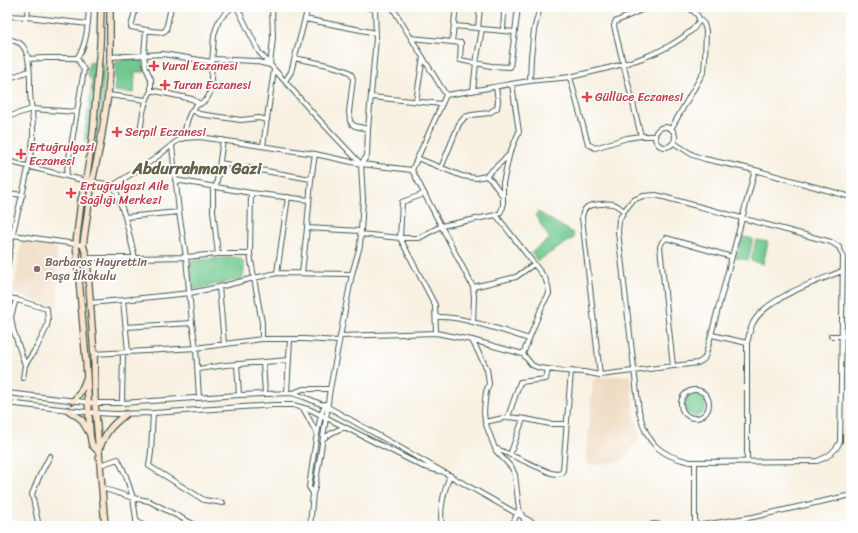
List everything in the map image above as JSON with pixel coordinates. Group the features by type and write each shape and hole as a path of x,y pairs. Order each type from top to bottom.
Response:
{"street":[{"path":"27,17 28,7"},
{"path":"77,58 81,53 87,33 89,7"},
{"path":"99,450 92,445 90,434 89,402 76,244 81,201 86,181 93,133 100,45 101,7"},
{"path":"105,526 95,403 94,354 87,258 83,245 92,182 100,146 108,95 110,68 110,7"},
{"path":"136,7 131,27 163,32 166,30 171,7"},
{"path":"184,138 188,120 195,106 204,102 210,93 214,35 219,20 232,7"},
{"path":"237,7 259,52 311,111 361,164"},
{"path":"270,65 273,38 272,7"},
{"path":"286,82 291,72 308,7"},
{"path":"313,493 309,487 320,415 328,401 352,274 360,246 363,200 361,164 367,156 376,33 375,8 365,7"},
{"path":"392,7 446,95"},
{"path":"452,42 456,7"},
{"path":"473,91 480,29 480,7"},
{"path":"502,7 504,14 502,30"},
{"path":"411,38 461,43 460,60 491,66 510,67 518,7"},
{"path":"530,81 534,30 540,7"},
{"path":"642,136 614,30 614,24 617,21 648,7"},
{"path":"671,129 704,71 706,31 700,17 687,7"},
{"path":"7,16 88,24"},
{"path":"305,19 376,33"},
{"path":"446,95 530,81 570,77 623,65 651,55 670,46 693,29 700,20"},
{"path":"454,26 515,32"},
{"path":"140,133 143,108 151,91 150,79 146,68 144,55 146,30"},
{"path":"7,39 22,45 26,51 28,59 33,124 33,139 7,270"},
{"path":"109,57 163,54 212,61 254,61 270,65"},
{"path":"416,101 423,57"},
{"path":"28,59 77,58"},
{"path":"66,176 84,70 77,58"},
{"path":"295,58 349,72 353,79 349,112 350,121 354,126 368,129"},
{"path":"263,146 274,70"},
{"path":"7,79 29,71"},
{"path":"570,77 589,146 595,148 627,138 654,136"},
{"path":"307,228 400,238 419,238 441,226 500,213 503,207 503,183 509,155 519,132 512,84"},
{"path":"441,168 459,124 464,117 489,113 497,108 498,101 496,87"},
{"path":"151,91 192,99 200,104"},
{"path":"108,95 146,100"},
{"path":"446,95 412,170 473,287 473,322"},
{"path":"371,97 442,104"},
{"path":"7,117 32,109 77,112"},
{"path":"193,110 199,114 241,120 259,118 267,120"},
{"path":"665,127 671,129 675,134 674,143 668,148 661,147 656,143 654,136 655,133 659,128 665,127"},
{"path":"7,161 86,181 114,185 153,160 172,146 177,140 200,137 315,154 361,164 412,170"},
{"path":"218,254 213,211 214,187 220,163 223,140"},
{"path":"674,143 693,155 705,159 755,170 851,197"},
{"path":"172,146 196,348 199,398"},
{"path":"302,273 311,179 315,154"},
{"path":"417,158 462,176 476,178 486,176 509,155"},
{"path":"220,163 311,179"},
{"path":"340,336 436,333 472,340 523,354 532,365 538,368 600,375 698,363 704,359 712,335 755,170"},
{"path":"486,176 497,187 503,196"},
{"path":"175,180 251,193 309,200"},
{"path":"114,185 126,217 135,258"},
{"path":"7,193 23,195"},
{"path":"251,193 250,254 262,323 262,339"},
{"path":"424,194 402,202 400,238 435,305 436,333"},
{"path":"656,195 742,218 831,242 839,247 843,256 840,442 837,448 825,458 817,461 695,462 677,459 666,454 655,446 641,423 638,411 618,232 619,220 633,200 643,196 656,195"},
{"path":"277,273 288,197"},
{"path":"600,375 582,214 586,207 590,205 612,204 618,206 624,211"},
{"path":"126,217 179,212"},
{"path":"496,215 545,278 548,286 549,294 543,304 523,354"},
{"path":"7,230 14,229"},
{"path":"13,235 83,245"},
{"path":"673,366 660,246 662,242 666,238 732,257"},
{"path":"87,258 186,257 218,254 250,254"},
{"path":"473,287 516,277 534,264"},
{"path":"747,462 747,344 754,322 772,303 784,296 842,271"},
{"path":"90,303 190,293 277,273 352,274"},
{"path":"219,287 224,344"},
{"path":"7,297 47,310 48,321 46,330 25,365 23,378"},
{"path":"16,299 11,317 13,329 25,365"},
{"path":"123,300 128,351"},
{"path":"436,317 455,318 473,322 529,339"},
{"path":"126,327 192,323"},
{"path":"712,335 747,344"},
{"path":"831,336 851,336"},
{"path":"94,354 196,348 262,339 339,341"},
{"path":"290,339 290,393"},
{"path":"472,340 487,369 489,384 485,400 485,422 496,451 512,468 515,475 518,512 512,526"},
{"path":"122,403 123,352"},
{"path":"198,369 226,365 289,360"},
{"path":"263,362 265,394"},
{"path":"237,364 239,395"},
{"path":"508,417 520,382 546,379 548,369"},
{"path":"495,448 551,473 560,474 562,470 572,371"},
{"path":"73,401 82,391 87,377"},
{"path":"7,393 95,403 122,403 290,393 303,389 330,389"},
{"path":"696,390 707,397 709,406 705,414 698,418 693,418 688,417 685,414 681,405 684,396 687,393 696,390"},
{"path":"290,393 326,406 518,512 523,517 539,526"},
{"path":"7,403 96,413 126,414 274,404 293,405 311,410 422,466 448,474"},
{"path":"310,526 313,493 326,418 326,406"},
{"path":"303,408 317,434"},
{"path":"68,410 80,419 90,434"},
{"path":"153,413 149,466 204,500 223,503"},
{"path":"99,450 106,434 114,423 126,414"},
{"path":"485,422 508,417 550,424 567,424"},
{"path":"510,455 523,419"},
{"path":"323,439 328,434 345,427"},
{"path":"38,526 32,494 50,456"},
{"path":"100,465 118,459 126,476 133,498 136,524 145,526"},
{"path":"695,462 695,526 716,524 753,517 851,495"},
{"path":"442,526 441,512 448,474"},
{"path":"102,488 133,498 149,501 197,526"},
{"path":"523,517 527,526"},
{"path":"649,526 654,524 672,526"}],"shaded area":[{"name":"Barbaros Hayrettin Paşa İlkokulu","path":"22,239 57,245 58,308 13,293"},
{"path":"630,375 635,418 640,432 640,437 621,462 590,465 586,463 593,382 596,378"}],"green space":[{"path":"142,58 145,72 135,72 134,93 114,91 116,62 126,59"},
{"path":"89,62 104,65 103,101 95,143 84,141 92,82 87,74"},
{"path":"538,212 573,233 574,238 537,261 531,252 550,239 535,215"},
{"path":"741,236 753,239 748,260 736,258"},
{"path":"756,240 768,242 763,264 751,261"},
{"path":"235,257 241,259 244,264 242,279 195,289 193,286 190,261"},
{"path":"695,394 703,397 706,405 703,413 695,416 687,413 684,405 687,397"}],"place":[{"name":"Vural Eczanesi","path":"154,66"},
{"name":"Turan Eczanesi","path":"165,85"},
{"name":"Güllüce Eczanesi","path":"587,97"},
{"name":"Serpil Eczanesi","path":"117,132"},
{"name":"Ertuğrulgazi Eczanesi","path":"21,154"},
{"name":"Ertuğrulgazi Aile Sağlığı Merkezi","path":"71,193"},
{"name":"Barbaros Hayrettin Paşa İlkokulu","path":"37,269"}],"district":[{"name":"Abdurrahman Gazi","path":"197,168"}]}
